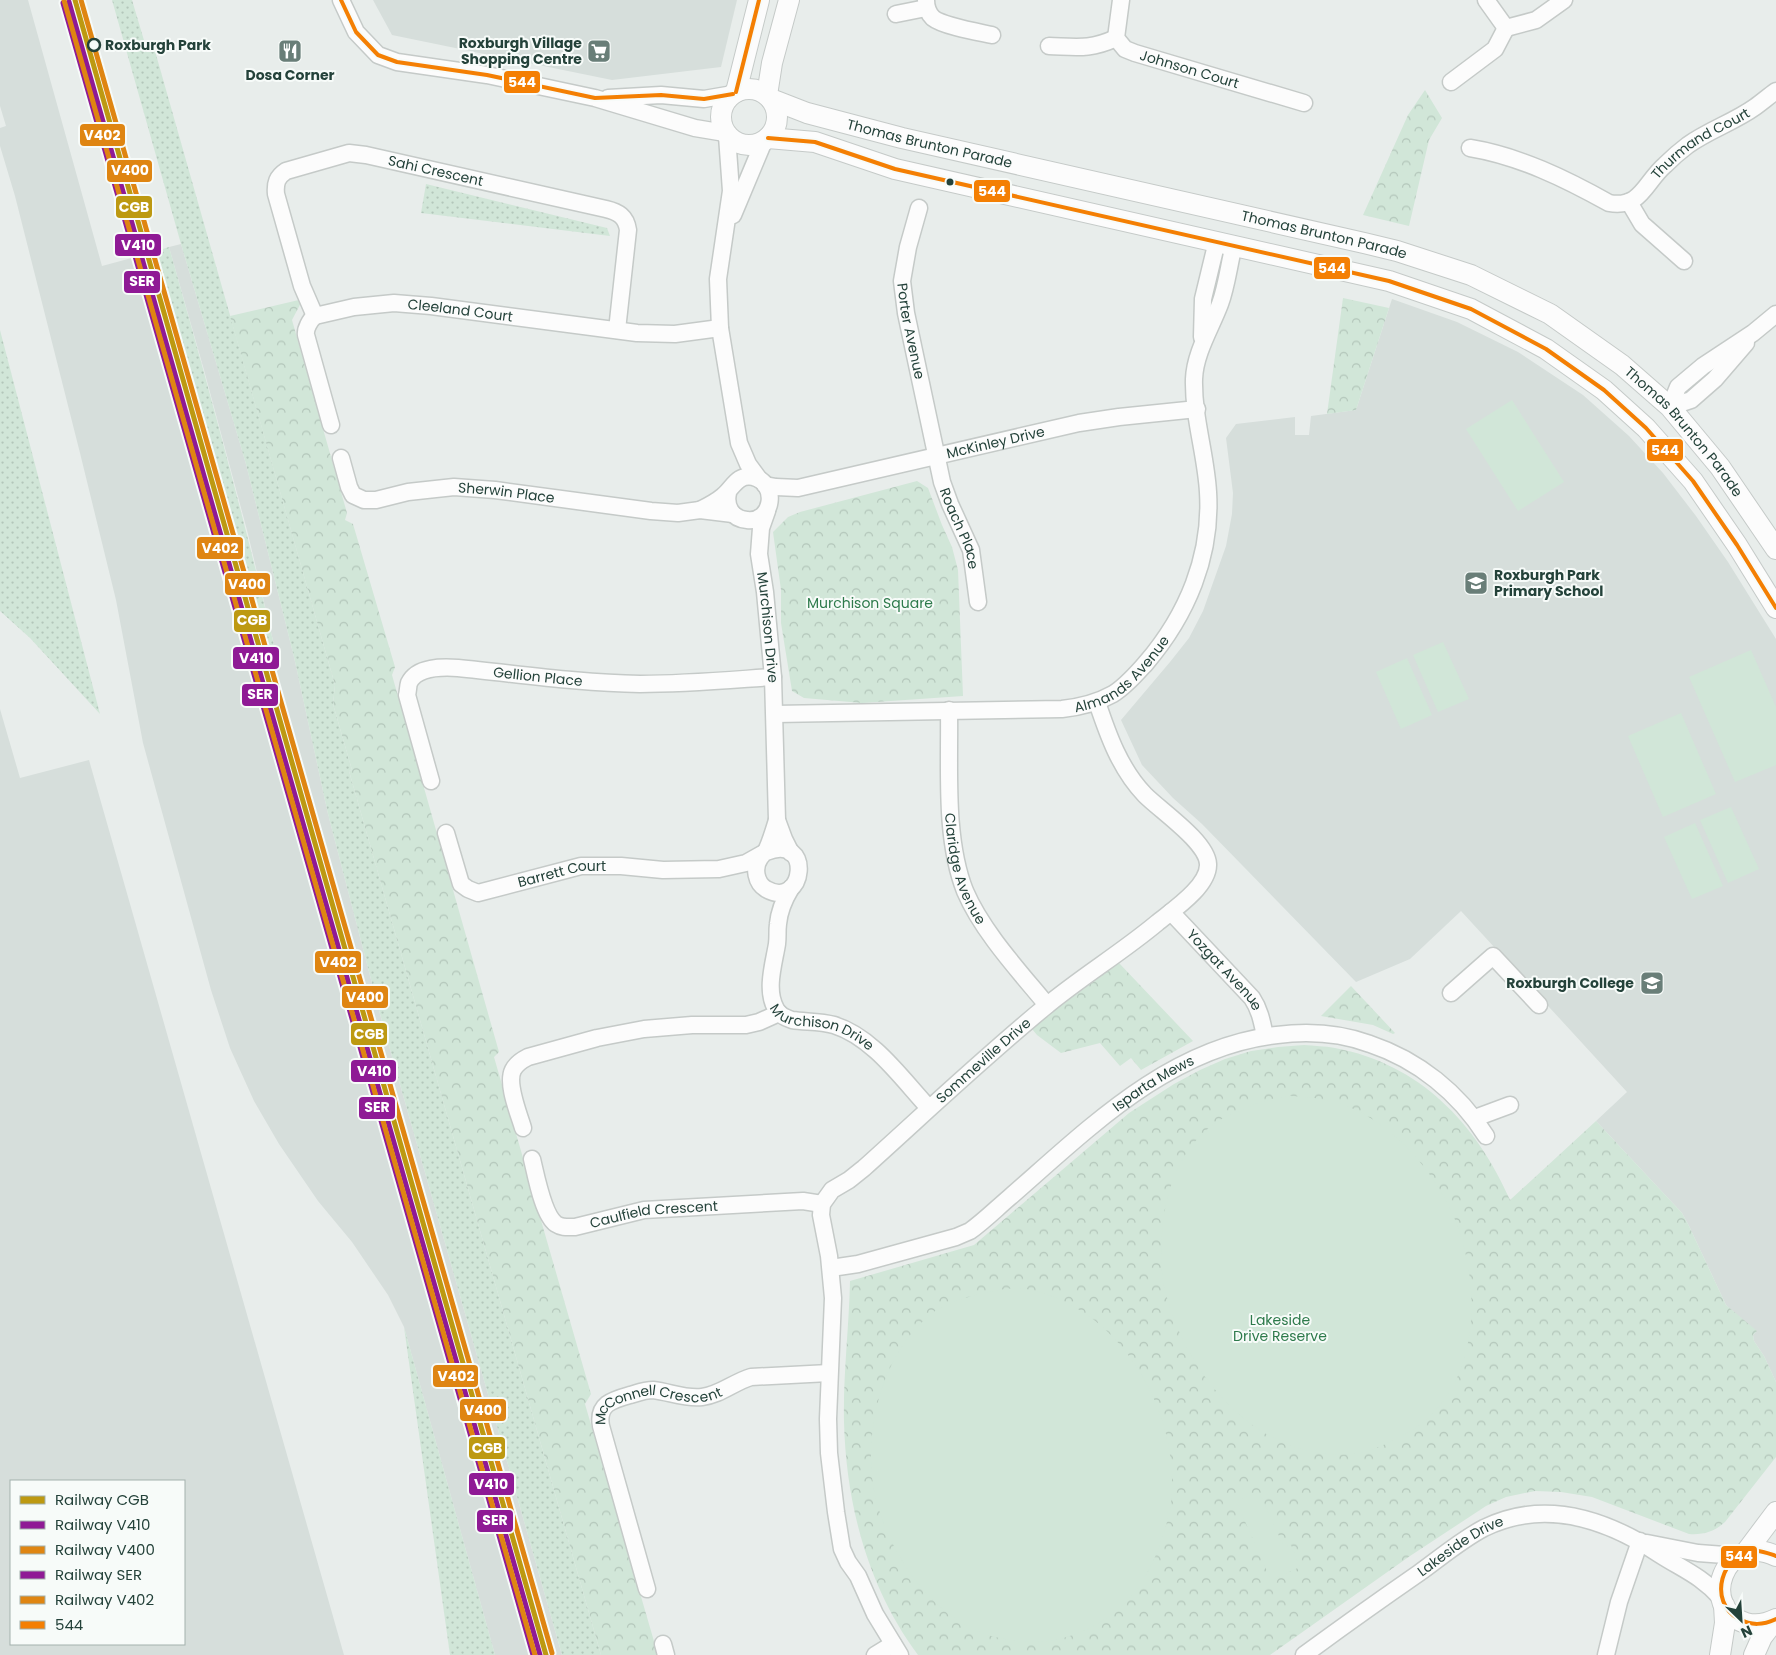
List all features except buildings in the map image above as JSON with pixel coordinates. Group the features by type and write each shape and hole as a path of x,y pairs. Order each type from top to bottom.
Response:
{"street":[{"path":"340,0 356,32 378,55 397,62 487,75 595,98 695,128 726,134 741,144 749,146 757,145 766,140"},
{"path":"739,443 737,467 729,489 727,504 736,516 744,520 757,519 768,509 770,495 748,464 739,443 720,328 718,279 731,191 726,134 721,116 722,108 726,100 735,93 758,0"},
{"path":"769,97 772,63 789,0"},
{"path":"1049,46 1099,46 1116,38 1121,0"},
{"path":"1486,0 1506,28"},
{"path":"1451,82 1495,49 1506,28 1536,20 1564,0"},
{"path":"896,14 926,4 933,18 943,23 992,35"},
{"name":"Johnson Court","path":"1116,38 1125,49 1135,53 1304,103"},
{"path":"595,98 661,95 704,99 747,89 757,90 769,97 775,106 777,114 774,131 766,140 726,230"},
{"name":"Thurmand Court","path":"1630,202 1638,196 1661,168 1688,145 1754,108 1776,90"},
{"name":"Thomas Brunton Parade","path":"769,97 807,113 902,138 1364,243 1396,251 1471,275 1550,314 1622,365 1670,407 1720,467 1776,549"},
{"name":"Thomas Brunton Parade","path":"766,140 815,142 895,169 1389,281 1472,309 1546,349 1604,390 1646,428 1693,481 1737,545 1776,608"},
{"path":"1470,148 1483,150 1545,171 1609,202 1619,204 1630,202 1642,224 1684,261"},
{"name":"Sahi Crescent","path":"315,316 302,286 276,194 276,182 286,171 349,153 366,154 619,214 626,222 628,230 617,330"},
{"name":"Porter Avenue","path":"919,208 908,247 902,281 906,313 935,456"},
{"name":"Almands Avenue","path":"775,714 949,710 1054,710 1097,702 1113,694 1131,680 1163,642 1182,612 1197,577 1204,552 1207,532 1208,493 1196,409 1194,378 1201,349 1220,302 1225,243 1232,213"},
{"name":"Cleeland Court","path":"315,316 354,307 394,304 431,306 638,333 675,334 720,328"},
{"path":"1670,407 1678,387 1703,366 1754,333 1776,314"},
{"path":"315,316 312,318 306,336 331,425"},
{"path":"1646,428 1670,407 1691,400 1715,379 1754,333"},
{"path":"1651,390 1678,387"},
{"path":"1688,429 1691,400"},
{"name":"McKinley Drive","path":"762,482 776,487 798,488 1079,423 1196,409"},
{"name":"Roach Place","path":"935,456 950,504 972,550 978,602"},
{"name":"Sherwin Place","path":"341,458 349,488 353,495 364,500 376,500 408,492 454,487 495,490 651,512 678,513 700,510 736,516"},
{"path":"729,489 741,478 747,477 762,482"},
{"name":"McKinley Drive","path":"768,509 798,488"},
{"name":"Sherwin Place","path":"700,510 718,501 729,489"},
{"name":"Murchison Drive","path":"768,509 761,528 759,554 765,592 773,676 777,820 791,852"},
{"name":"Murchison Drive","path":"736,516 747,531 759,554"},
{"name":"Gellion Place","path":"431,782 407,695 409,683 417,674 427,670 439,667 458,668 586,682 641,684 773,676"},
{"name":"Sommeville Drive","path":"822,1204 832,1190 864,1168 928,1108 1047,1005 1138,940 1171,912 1190,895 1205,876 1208,863 1203,851 1187,832 1145,795 1132,779 1115,750 1097,702"},
{"name":"Claridge Avenue","path":"949,710 950,819 954,854 966,891 984,925 1047,1005"},
{"name":"Murchison Drive","path":"764,853 777,820"},
{"name":"Barrett Court","path":"446,832 461,884 478,893 581,866 621,866 663,870 719,869 746,863 764,853"},
{"path":"779,848 791,852 799,864 800,870 799,877 791,888 778,892 764,887 756,874 756,867 764,853 779,848"},
{"name":"Barrett Court","path":"719,869 748,876 764,887"},
{"name":"Murchison Drive","path":"764,887 778,924"},
{"name":"Murchison Drive","path":"791,888 785,898 778,924 772,990 774,1004 779,1013 792,1020 831,1025 857,1035 880,1055 928,1108"},
{"name":"Yozgat Avenue","path":"1171,912 1252,998 1258,1007 1265,1036"},
{"path":"1451,993 1493,956 1539,1005"},
{"path":"523,1128 512,1089 511,1078 513,1069 518,1063 528,1057 597,1038 634,1031 692,1024 746,1025 759,1022 779,1013"},
{"name":"Isparta Mews","path":"831,1268 858,1264 956,1237 970,1231 1104,1116 1150,1083 1179,1066 1234,1042 1291,1033 1333,1035 1383,1048 1431,1076 1453,1094 1475,1118 1486,1136"},
{"path":"1475,1118 1510,1105"},
{"name":"Caulfield Crescent","path":"532,1159 547,1213 554,1223 565,1228 644,1210 803,1201 822,1204"},
{"path":"822,1204 821,1215 831,1268 833,1318 829,1372 829,1453 844,1538 845,1556 858,1576 874,1614 896,1649 875,1655"},
{"name":"McConnell Crescent","path":"647,1589 599,1418 607,1404 614,1399 650,1390 690,1397 703,1397 751,1377 829,1372"},
{"path":"1720,1655 1725,1623 1720,1586 1722,1574 1729,1563 1742,1554 1776,1512"},
{"name":"Lakeside Drive","path":"1304,1655 1467,1539 1498,1522 1532,1515 1550,1513 1573,1516 1597,1522 1640,1541 1710,1585 1722,1602"},
{"path":"1606,1655 1619,1602 1640,1541"},
{"name":"Lakeside Drive","path":"1640,1541 1698,1554 1742,1554"},
{"path":"1742,1554 1757,1551 1768,1552 1776,1556"},
{"path":"1722,1602 1731,1614 1741,1621 1752,1624 1764,1624 1775,1619"},
{"path":"1754,1655 1762,1637 1775,1619"}],"shaded area":[{"path":"0,0 28,0 102,266 154,252 235,543 268,651 275,649 248,534 169,247 181,244 246,464 294,657 328,814 380,1014 562,1655 495,1655 404,1327 388,1295 352,1242 318,1201 279,1144 254,1101 230,1048 211,990 143,743 116,600 15,196 0,146 0,128 6,126 0,106"},
{"name":"Roxburgh Village Shopping Centre","path":"373,0 737,0 721,67 612,80 392,35"},
{"path":"1392,299 1457,322 1518,352 1583,395 1629,436 1663,473 1728,562 1776,639 1776,1382 1764,1356 1754,1341 1753,1335 1756,1332 1726,1305 1682,1213 1596,1121 1627,1092 1461,911 1410,959 1356,982 1142,765 1121,720 1189,638 1203,611 1226,546 1232,514 1233,493 1226,438 1236,424 1295,417 1295,435 1309,435 1311,416 1356,410"},
{"path":"0,709 20,778 89,760 344,1655 0,1655"}],"green space":[{"path":"112,0 132,0 146,47 153,44 335,685 333,704 352,770 349,771 601,1655 562,1655 380,1014 328,814 294,657 246,464"},
{"path":"1425,90 1442,118 1429,140 1409,226 1363,215 1408,115"},
{"path":"426,184 607,228 610,236 421,213"},
{"path":"169,247 224,448 275,649 267,651 154,252"},
{"path":"1343,298 1389,308 1356,410 1327,414"},
{"path":"303,299 292,320 347,513 345,520 353,524 395,667 392,675 499,1052 494,1057 591,1394 585,1404 658,1655 601,1655 349,771 352,770 333,704 335,685 230,316"},
{"path":"0,330 100,714 30,638 0,611"},
{"path":"1512,400 1564,482 1518,511 1466,429"},
{"name":"Murchison Square","path":"917,481 928,488 952,547 958,570 963,696 862,703 804,698 792,691 781,623 781,590 773,532 788,517 800,512"},
{"path":"1443,642 1469,699 1438,712 1413,655"},
{"path":"1751,650 1776,707 1776,765 1735,782 1689,677"},
{"path":"1407,658 1432,715 1401,729 1376,672"},
{"path":"1681,713 1716,794 1663,817 1628,736"},
{"path":"1731,807 1759,869 1728,883 1700,820"},
{"path":"1695,823 1723,886 1692,899 1664,837"},
{"path":"1119,963 1193,1041 1141,1070 1131,1058 1120,1066 1100,1043 1061,1053 1032,1029"},
{"path":"1351,986 1395,1033 1393,1034 1373,1025 1321,1016"},
{"name":"Lakeside Drive Reserve","path":"1304,1045 1335,1048 1366,1056 1393,1068 1419,1083 1442,1101 1462,1122 1496,1172 1510,1200 1596,1121 1682,1213 1726,1305 1757,1331 1753,1335 1754,1341 1764,1356 1776,1382 1776,1457 1725,1522 1717,1528 1699,1534 1689,1534 1592,1497 1561,1492 1535,1491 1506,1497 1486,1506 1410,1556 1270,1655 918,1655 886,1602 873,1573 863,1544 849,1484 844,1404 850,1281 974,1245 1129,1113 1200,1070 1225,1059 1251,1051"},
{"path":"1290,1096 1324,1100 1356,1110 1388,1130 1403,1143 1416,1157 1439,1189 1456,1222 1465,1252 1470,1283 1471,1314 1468,1345 1459,1374 1444,1400 1423,1422 1396,1439 1363,1452 1351,1454 1317,1453 1286,1444 1257,1428 1231,1406 1208,1381 1189,1352 1175,1321 1163,1283 1161,1254 1164,1217 1171,1185 1185,1155 1206,1130 1222,1119 1258,1103"},
{"path":"1019,1288 1054,1297 1085,1314 1113,1337 1136,1365 1153,1397 1166,1432 1172,1468 1171,1503 1166,1524 1155,1557 1139,1586 1117,1610 1099,1623 1069,1636 1044,1642 1028,1642 995,1637 971,1628 951,1615 932,1599 915,1580 900,1558 888,1534 873,1486 871,1462 874,1421 884,1381 903,1344 916,1328 931,1314 961,1299 997,1290"},
{"path":"404,1327 495,1655 450,1655"},
{"path":"1259,1492 1284,1547 1291,1545 1300,1567 1271,1580 1236,1501"}],"rail line":[{"name":"V402","path":"64,0 535,1655"},
{"name":"CGB","path":"75,0 546,1655"},
{"name":"V400","path":"81,0 552,1653"},
{"name":"V410","path":"69,2 540,1655"},
{"name":"SER","path":"63,3 533,1655"}],"transit line":[{"name":"544","path":"341,0 356,32 378,55 397,62 487,75 595,98 661,95 704,99 733,94"},
{"name":"544","path":"736,92 759,0"},
{"name":"544","path":"768,138 815,142 895,169 1389,281 1471,309 1546,349 1604,390 1646,428 1693,481 1737,545 1776,608"},
{"name":"544","path":"1776,1556 1757,1551 1745,1553 1734,1559 1722,1579 1721,1590 1723,1601 1729,1611 1739,1619 1748,1623 1758,1624 1776,1619"}],"place":[{"name":"Roxburgh Park","path":"94,45"},
{"name":"Dosa Corner","path":"290,51"},
{"name":"Roxburgh Village Shopping Centre","path":"599,51"},
{"name":"Roxburgh Park Primary School","path":"1476,583"},
{"name":"Roxburgh College","path":"1652,983"}]}
